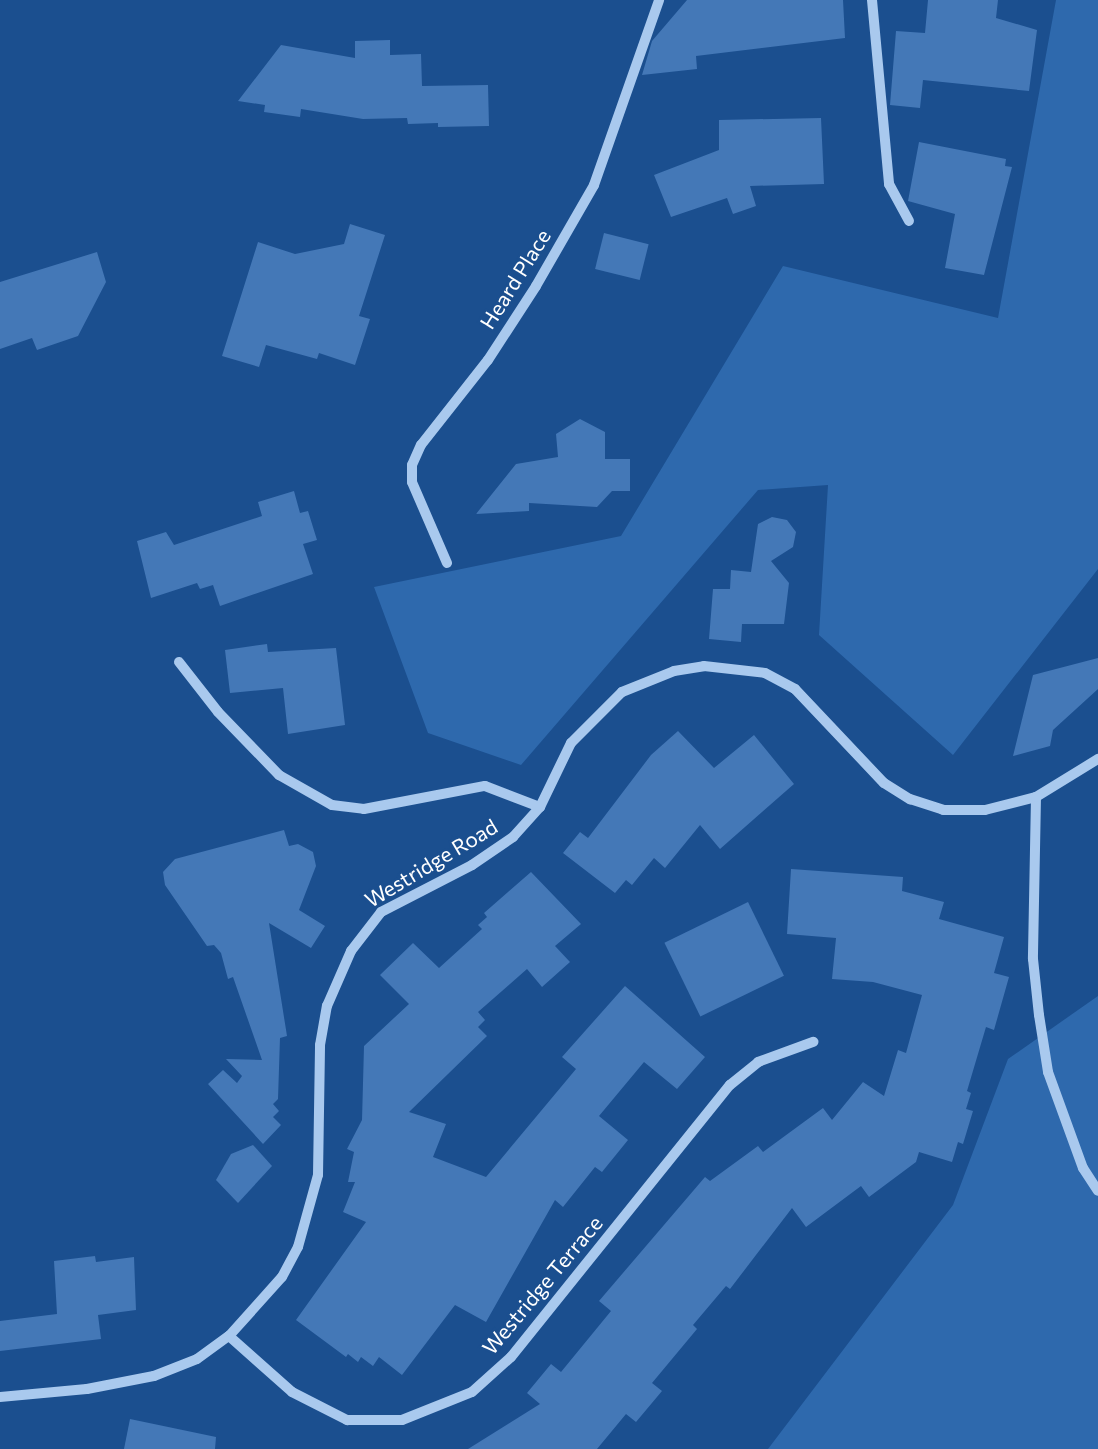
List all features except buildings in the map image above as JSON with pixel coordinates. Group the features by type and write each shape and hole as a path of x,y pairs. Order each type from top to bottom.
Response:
{"street":[{"name":"Heard Place","path":"447,563 412,482 412,465 421,445 488,360 536,286 594,185 659,0"},
{"path":"872,0 890,184 909,221"},
{"path":"179,662 218,712 279,775 332,805 364,809 485,786 540,807"},
{"name":"Westridge Road","path":"0,1397 87,1389 154,1376 197,1359 229,1336 282,1277 298,1247 318,1176 320,1045 326,1016 351,951 381,912 495,851 540,807 571,743 622,692 674,670 704,666 765,673 795,689 861,764 910,799 944,810 985,810 1036,796 1098,759"},
{"path":"1036,796 1033,959 1048,1072 1083,1168 1098,1191"},
{"name":"Westridge Terrace","path":"229,1336 292,1392 347,1420 402,1420 472,1392 511,1357 730,1085 758,1062 813,1042"}],"shaded area":[{"path":"1056,0 1098,0 1098,569 953,755 819,635 828,485 758,490 521,765 428,733 374,587 621,536 783,266 998,318"},
{"path":"1098,996 1098,1449 768,1449 953,1205 1008,1059"}]}
